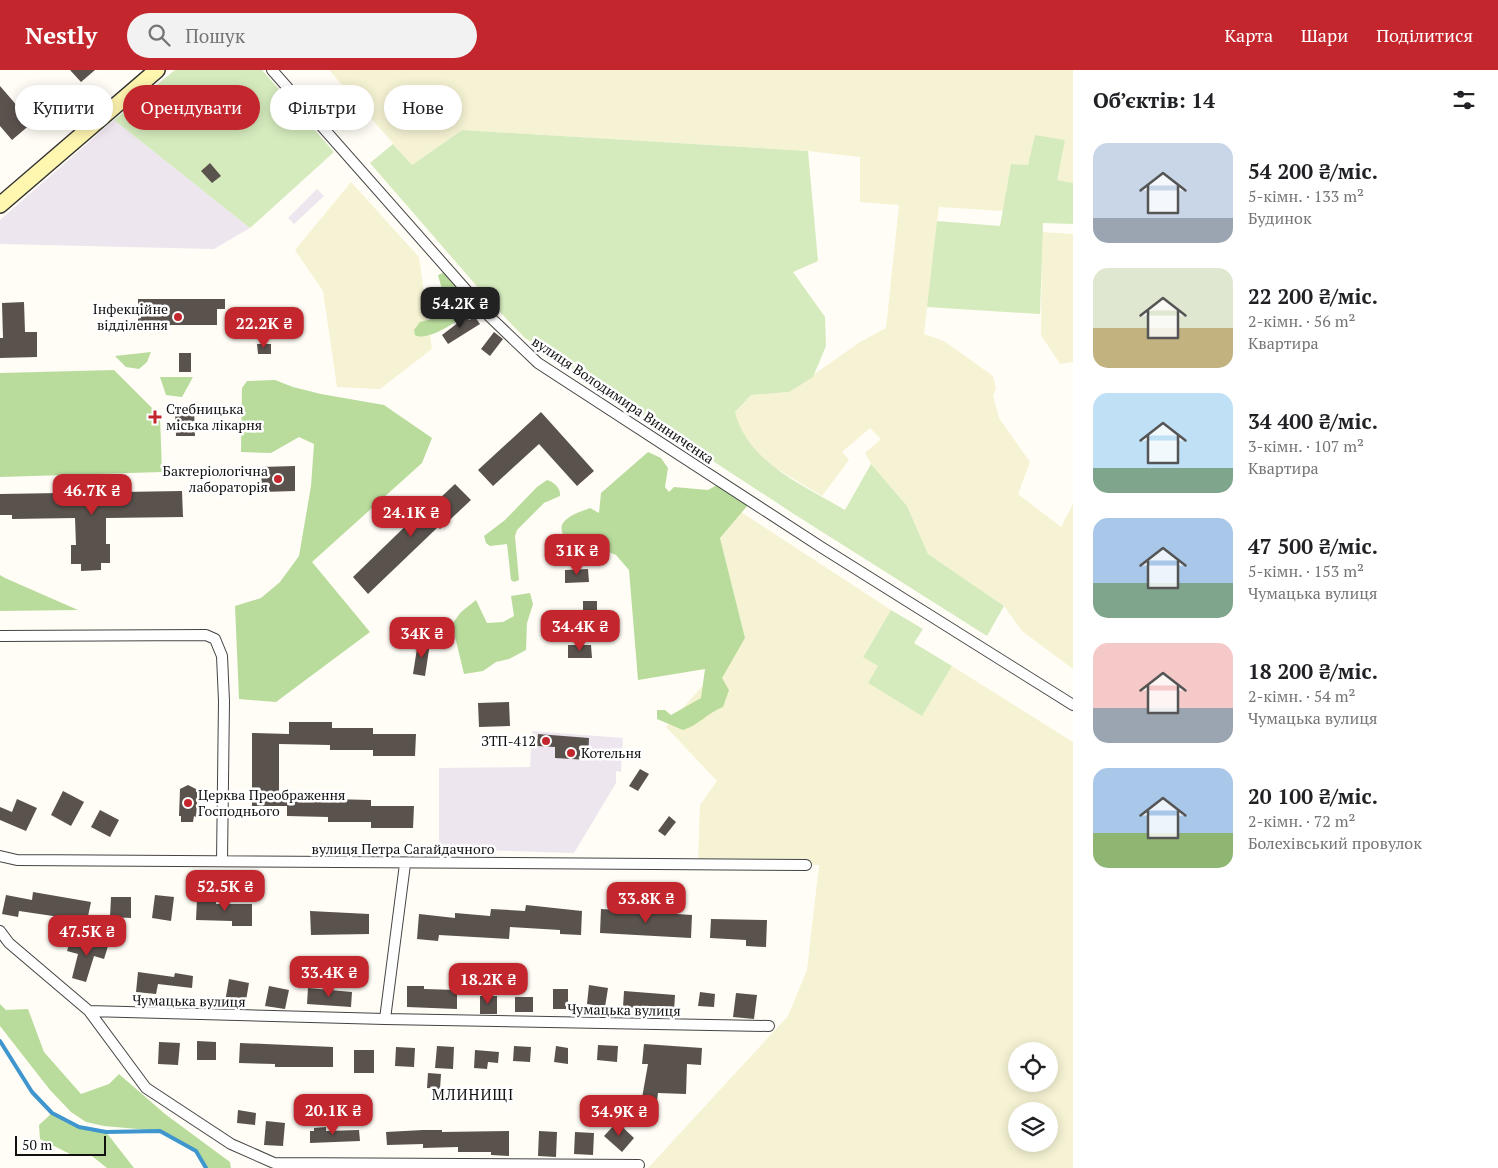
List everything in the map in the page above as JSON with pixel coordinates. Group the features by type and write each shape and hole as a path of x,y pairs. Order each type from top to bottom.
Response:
{"street":[{"path":"0,205 157,70"},
{"name":"вулиця Володимира Винниченка","path":"272,70 515,344 538,363 821,547 1073,705"},
{"path":"0,636 206,635 215,639 222,656 224,701 222,861"},
{"name":"вулиця Петра Сагайдачного","path":"0,856 17,860 806,866"},
{"path":"385,1019 404,864"},
{"path":"0,931 9,943 89,1011 146,1088 231,1144 275,1165 639,1165"},
{"name":"Чумацька вулиця","path":"89,1011 769,1026"}],"shaded area":[{"path":"329,70 1073,70 1073,183 1057,180 1028,165 1011,164 1003,211 939,207 924,334 944,341 993,376 996,388 993,396 999,418 1030,462 1018,494 1061,527 1073,504 1073,669 1022,631 1004,606 928,554 907,506 871,464 865,453 881,439 870,428 842,452 849,460 822,496 772,466 756,453 739,428 735,412 751,395 789,392 860,342 886,328 899,205 860,202 860,157 808,151 462,130 412,165 374,122 374,85 342,85"},
{"path":"113,121 250,228 214,249 0,244 0,220 103,130 113,130"},
{"path":"351,182 419,257 432,349 380,389 337,387 323,291 295,250"},
{"path":"317,189 324,196 294,224 288,218"},
{"path":"1042,232 1073,234 1073,362 1060,364 1041,335"},
{"path":"741,512 891,610 863,656 878,666 868,683 922,715 952,666 1073,742 1073,1168 648,1168 788,1016 807,970 819,865 698,863 700,805 717,781 666,727 745,638 720,538"},
{"path":"532,731 623,738 621,772 616,771 616,783 574,853 439,849 439,768 530,767"}],"green space":[{"path":"175,70 262,70 275,85 270,85 270,130 315,130 334,152 250,228 127,130 260,130 260,85 157,85"},
{"path":"123,113 123,127 114,120"},
{"path":"462,130 808,151 818,261 793,272 825,317 826,346 813,377 789,392 751,395 735,412 742,430 764,459 779,471 845,510 871,464 907,506 928,554 1004,606 987,636 797,516 525,338 494,306 370,163 393,144 412,165"},
{"path":"1035,135 1065,140 1057,180 1073,183 1073,224 1043,223 1040,314 927,307 937,221 1000,226 1011,164 1028,165"},
{"path":"445,272 468,297 475,308 455,323 437,332 421,337 415,335 414,330 420,322 436,318 446,304 438,275"},
{"path":"151,352 147,362 139,369 126,367 115,356"},
{"path":"114,370 160,416 162,472 0,477 0,373"},
{"path":"160,377 193,377 182,397 166,395"},
{"path":"275,380 321,394 384,405 432,438 422,463 312,562 370,632 276,702 239,699 235,606 261,598 280,582 299,556 311,486 314,444 299,437 271,453 241,452 242,388 247,381"},
{"path":"648,452 661,458 668,468 665,487 669,492 674,487 708,490 717,485 748,505 720,538 745,638 722,678 729,690 723,707 683,730 657,719 657,710 665,710 671,715 701,698 705,669 638,680 629,570 616,555 563,534 561,529 565,520 580,512 590,508 599,513 601,493"},
{"path":"547,480 556,486 560,496 544,503 517,530 515,536 519,580 514,582 511,580 507,544 490,546 486,543 484,536 505,520 537,487"},
{"path":"0,575 5,578 78,610 0,611"},
{"path":"530,593 533,604 527,623 526,650 509,659 496,662 483,671 464,674 452,624 461,612 476,600 487,623 503,622 514,616 511,596"},
{"path":"891,610 923,629 914,643 952,666 922,716 868,683 878,666 863,657"},
{"path":"0,1004 6,1010 28,1009 44,1052 81,1094 109,1084 119,1074 165,1114 230,1162 231,1168 206,1168 196,1151 160,1131 104,1126 86,1122 71,1112 50,1090 0,1026"},
{"path":"52,1113 79,1127 106,1132 134,1168 107,1168 92,1156 72,1155 40,1139 39,1125"}],"building":[{"path":"70,70 95,70 81,82"},
{"path":"0,86 15,103 15,130 24,130 12,140 0,126"},
{"path":"210,163 221,176 212,183 201,171"},
{"name":"Інфекційне відділення","path":"138,299 225,299 225,309 217,309 217,325 138,325"},
{"path":"24,302 25,332 37,332 37,357 0,358 0,338 3,338 2,303"},
{"path":"467,316 469,320 475,317 480,324 448,344 442,335"},
{"path":"494,332 503,339 490,356 481,349"},
{"path":"257,344 271,344 271,354 258,354"},
{"path":"179,353 191,353 191,372 179,372"},
{"path":"175,408 194,408 195,436 176,436"},
{"path":"541,412 594,471 577,486 539,444 493,486 478,470"},
{"name":"Бактеріологічна лабораторія","path":"295,466 295,491 262,492 261,467"},
{"path":"455,484 471,500 440,529 438,527 368,594 353,577 422,510 424,513"},
{"path":"182,491 183,517 106,518 106,544 110,544 110,563 101,563 101,570 81,571 81,564 71,564 71,545 76,545 75,518 12,519 12,515 0,515 0,494"},
{"path":"588,569 589,582 565,583 565,570"},
{"path":"583,601 597,601 597,623 583,623"},
{"path":"418,642 430,643 425,676 413,674"},
{"path":"568,645 591,645 592,658 568,658"},
{"path":"509,702 510,726 479,727 478,703"},
{"path":"289,722 332,722 332,728 373,728 373,734 416,734 415,756 373,756 373,750 330,750 330,745 279,744 279,794 330,794 330,799 371,800 371,806 414,806 413,828 371,828 371,822 328,822 328,817 287,816 287,806 252,806 252,733 289,734"},
{"name":"Котельня","path":"538,734 589,738 588,760 555,758 555,747 537,746"},
{"path":"640,769 649,774 638,791 629,786"},
{"name":"Церква Преображення Господнього","path":"188,785 198,790 196,817 194,816 193,822 181,822 181,816 179,816 180,789"},
{"path":"63,791 84,802 71,826 51,815"},
{"path":"17,799 37,808 26,831 0,820 0,807 12,812"},
{"path":"100,810 119,820 110,837 91,827"},
{"path":"669,816 676,822 665,836 658,831"},
{"path":"33,892 91,902 87,921 19,911 18,917 2,914 6,895 32,900"},
{"path":"155,895 174,897 171,921 152,918"},
{"path":"111,897 131,897 131,918 110,917"},
{"path":"197,899 216,899 216,904 252,904 252,926 232,926 232,921 196,920"},
{"path":"526,905 582,911 581,935 560,934 560,930 510,927 509,939 439,935 438,941 417,939 419,914 455,918 455,913 490,916 491,909 525,911"},
{"path":"601,909 692,915 691,938 600,933"},
{"path":"310,911 369,914 369,934 311,935"},
{"path":"711,919 767,920 766,947 746,946 746,940 710,938"},
{"path":"95,939 109,943 104,959 94,956 86,982 72,978 78,954 67,951 70,941 92,948"},
{"path":"138,972 174,977 175,973 193,976 192,988 158,984 156,994 136,992"},
{"path":"229,979 249,983 245,1006 225,1002"},
{"path":"589,985 608,988 605,1007 587,1004"},
{"path":"269,986 289,990 285,1009 265,1006"},
{"path":"407,986 424,986 424,989 457,990 457,1009 407,1007"},
{"path":"308,988 352,992 351,1007 307,1004"},
{"path":"553,989 568,989 568,1009 553,1009"},
{"path":"624,991 675,995 674,1011 623,1007"},
{"path":"700,992 715,994 714,1007 698,1006"},
{"path":"736,993 757,995 754,1019 733,1017"},
{"path":"480,996 497,996 497,1014 480,1014"},
{"path":"515,997 533,997 533,1012 515,1012"},
{"path":"197,1041 216,1042 216,1060 197,1060"},
{"path":"159,1042 180,1043 178,1065 158,1064"},
{"path":"240,1043 333,1047 333,1067 275,1067 275,1064 239,1063"},
{"path":"644,1044 702,1048 701,1065 687,1064 686,1094 658,1093 657,1101 642,1098 648,1064 642,1064"},
{"path":"598,1045 618,1046 617,1062 597,1060"},
{"path":"437,1046 454,1047 453,1069 435,1068"},
{"path":"514,1046 531,1047 530,1062 513,1061"},
{"path":"556,1046 568,1048 568,1064 554,1062"},
{"path":"396,1047 415,1048 414,1067 395,1066"},
{"path":"354,1050 374,1050 374,1073 354,1073"},
{"path":"475,1050 499,1052 498,1063 488,1062 487,1069 474,1068"},
{"path":"428,1073 441,1074 440,1089 427,1088"},
{"path":"238,1110 256,1113 255,1125 237,1123"},
{"path":"266,1121 285,1123 283,1146 264,1145"},
{"path":"617,1122 634,1138 622,1152 604,1136"},
{"path":"326,1127 326,1131 359,1130 360,1141 310,1143 310,1131 314,1131 314,1128"},
{"path":"442,1130 442,1132 509,1131 509,1156 491,1155 491,1152 458,1152 458,1147 423,1148 423,1144 387,1145 386,1132"},
{"path":"539,1131 557,1132 556,1157 538,1156"},
{"path":"575,1132 594,1133 593,1155 574,1154"}],"waterway":[{"path":"0,1041 32,1092 52,1113 79,1127 106,1132 160,1131 196,1151 206,1168"}],"place":[{"name":"Інфекційне відділення","path":"178,317"},
{"name":"Стебницька міська лікарня","path":"155,417"},
{"name":"Бактеріологічна лабораторія","path":"278,479"},
{"name":"ЗТП-412","path":"546,741"},
{"name":"Котельня","path":"571,753"},
{"name":"Церква Преображення Господнього","path":"188,803"}],"district":[{"name":"МЛИНИЩІ","path":"473,1095"}]}
